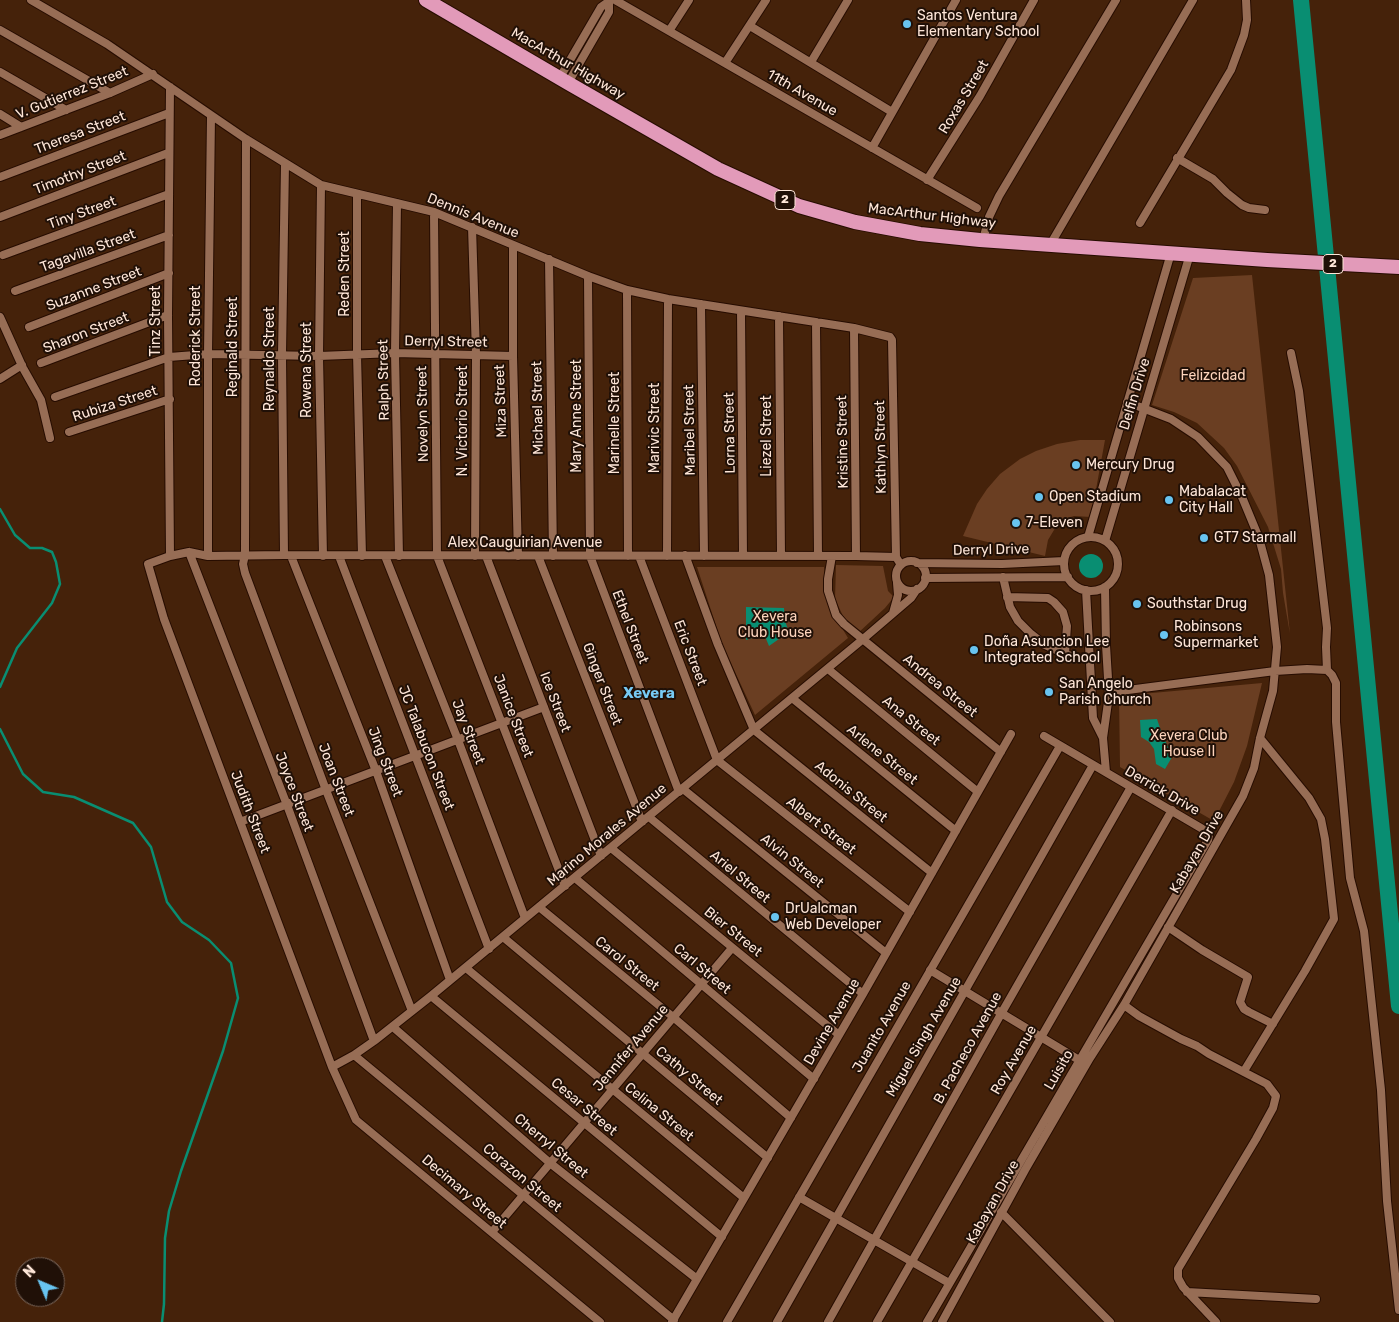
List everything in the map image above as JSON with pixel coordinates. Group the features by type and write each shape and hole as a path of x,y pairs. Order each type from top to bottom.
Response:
{"highway":[{"name":"MacArthur Highway","path":"426,0 718,169 799,206 855,222 888,229 983,240 1399,267"}],"street":[{"name":"Dennis Avenue","path":"31,0 107,44 153,74 210,116 285,164 321,184 434,212 588,276 627,290 668,299 854,328 890,336"},
{"path":"670,31 689,0"},
{"path":"726,63 766,0"},
{"path":"810,62 848,0"},
{"path":"872,148 956,0"},
{"name":"Roxas Street","path":"927,180 980,96 1034,0"},
{"path":"983,240 989,217 1000,196 1116,0"},
{"path":"1050,245 1193,0"},
{"path":"1140,223 1231,70 1244,35 1247,20 1246,0"},
{"path":"564,81 577,48 592,22 601,7 612,1"},
{"path":"564,81 586,53 609,12 612,1"},
{"name":"11th Avenue","path":"612,1 670,31 977,208"},
{"path":"592,22 601,27"},
{"path":"750,26 892,112"},
{"path":"0,30 110,93"},
{"path":"577,48 586,53"},
{"path":"0,72 66,110"},
{"name":"V. Gutierrez Street","path":"0,135 110,93 153,74"},
{"name":"Tinz Street","path":"170,87 168,153 170,556"},
{"name":"Theresa Street","path":"0,178 169,113"},
{"path":"0,114 21,126"},
{"name":"Roderick Street","path":"208,556 210,116"},
{"name":"Reginald Street","path":"245,556 246,139"},
{"name":"Timothy Street","path":"0,217 168,153"},
{"path":"1178,158 1213,179 1242,205 1265,210"},
{"name":"Reynaldo Street","path":"285,164 282,354 287,555"},
{"name":"Rowena Street","path":"321,184 318,356 323,556"},
{"name":"Tiny Street","path":"3,255 169,194"},
{"name":"Reden Street","path":"357,194 357,354 362,556"},
{"name":"Ralph Street","path":"397,203 395,353 400,556"},
{"name":"Novelyn Street","path":"434,212 437,556"},
{"name":"N. Victorio Street","path":"472,227 476,354 474,556"},
{"name":"Tagavilla Street","path":"15,291 169,235"},
{"name":"Miza Street","path":"513,245 513,356 518,556"},
{"name":"Delfin Drive","path":"1088,537 1171,253"},
{"name":"Delfin Drive","path":"1105,541 1190,254"},
{"name":"Michael Street","path":"549,259 553,556"},
{"name":"Suzanne Street","path":"29,328 169,273"},
{"name":"Mary Anne Street","path":"588,276 590,556"},
{"name":"Marinelle Street","path":"627,290 628,556"},
{"name":"Marivic Street","path":"667,556 668,299"},
{"name":"Maribel Street","path":"701,304 704,556"},
{"name":"Lorna Street","path":"741,311 743,556"},
{"name":"Sharon Street","path":"41,363 168,315"},
{"path":"0,316 22,365 41,400 50,438"},
{"name":"Liezel Street","path":"779,316 781,556"},
{"path":"816,322 818,556"},
{"name":"Kristine Street","path":"854,328 856,556"},
{"path":"0,340 9,335"},
{"name":"Kathlyn Street","path":"890,336 892,340 896,557"},
{"name":"Derryl Street","path":"55,397 169,357 208,354 318,356 395,353 513,356"},
{"path":"1291,353 1299,391 1327,628 1327,670"},
{"path":"0,379 22,365"},
{"name":"Rubiza Street","path":"69,432 170,399"},
{"name":"Kabayan Drive","path":"942,1322 1001,1212 1090,1058 1124,1005 1243,796 1254,768 1273,691 1276,647 1269,575 1259,538 1242,497 1226,467 1198,437 1171,419 1127,402"},
{"path":"1088,537 1100,538 1105,541 1115,551 1118,565 1115,577 1105,587 1092,591 1076,586 1068,577 1065,569 1064,561 1067,552 1079,540 1088,537"},
{"name":"Alex Cauguirian Avenue","path":"148,564 188,552 208,556 685,555 896,557"},
{"name":"Joyce Street","path":"188,552 286,805 374,1041"},
{"name":"Jing Street","path":"287,555 376,772 450,980"},
{"path":"685,555 718,645 754,730"},
{"name":"Joan Street","path":"245,556 243,564 245,573 326,790 412,1011"},
{"name":"JC Talabucon Street","path":"339,556 489,949"},
{"name":"Jay Street","path":"385,556 458,740 525,918"},
{"name":"Janice Street","path":"437,556 565,886"},
{"name":"Ice Street","path":"486,556 601,856"},
{"name":"Ginger Street","path":"538,556 645,820"},
{"name":"Ethel Street","path":"590,556 681,790"},
{"name":"Eric Street","path":"640,556 718,760"},
{"name":"Andrea Street","path":"832,556 828,591 836,615 862,640 1001,752"},
{"path":"896,557 901,565"},
{"path":"892,615 898,594 896,580 896,572 901,565 909,561 917,563 924,569 924,583 913,591 904,590 896,580"},
{"name":"Derryl Drive","path":"917,563 1002,564 1064,561"},
{"name":"Judith Street","path":"148,564 164,619 332,1067"},
{"path":"1003,577 1010,607 1018,621 1031,634 1045,645 1065,654 1078,658 1090,657"},
{"name":"Derryl Drive","path":"925,578 1068,577"},
{"name":"Derrick Drive","path":"1105,587 1109,695 1103,738 1106,772"},
{"name":"Marino Morales Avenue","path":"332,1067 354,1055 393,1027 466,968 828,669 911,598 917,589"},
{"name":"Derrick Drive","path":"1086,590 1093,718 1103,738"},
{"path":"1007,597 1048,598 1054,602 1062,612 1067,626 1065,654"},
{"path":"1109,695 1307,668 1327,670 1336,683 1336,722 1350,878 1364,936 1381,1090 1387,1201 1399,1310"},
{"name":"Ana Street","path":"828,669 978,792"},
{"name":"Arlene Street","path":"792,698 956,832"},
{"path":"240,822 544,707"},
{"name":"Adonis Street","path":"754,730 932,873"},
{"name":"Devine Avenue","path":"673,1321 1011,734"},
{"name":"Derrick Drive","path":"1044,736 1206,831"},
{"path":"1244,1071 1305,971 1334,919 1321,819 1309,798 1260,738"},
{"name":"Juanito Avenue","path":"727,1322 1060,746"},
{"name":"Albert Street","path":"718,760 910,912"},
{"name":"Miguel Singh Avenue","path":"777,1322 1093,765"},
{"name":"B. Pacheco Avenue","path":"828,1322 1131,787"},
{"name":"Alvin Street","path":"681,790 886,953"},
{"name":"Roy Avenue","path":"877,1322 1172,810"},
{"name":"Ariel Street","path":"645,820 863,994"},
{"name":"Luisito","path":"927,1322 1208,840 1209,835 1206,831"},
{"name":"Bier Street","path":"611,848 839,1035"},
{"name":"Carl Street","path":"575,878 814,1079"},
{"name":"Carol Street","path":"539,907 673,1017 791,1118"},
{"path":"1168,928 1248,977 1240,1002 1244,1009 1273,1024"},
{"name":"Cathy Street","path":"503,937 768,1158"},
{"name":"Jennifer Avenue","path":"492,1232 732,948"},
{"name":"Celina Street","path":"466,968 744,1198"},
{"path":"930,970 1079,1060"},
{"name":"Cesar Street","path":"431,996 722,1238"},
{"path":"1124,1005 1139,1016 1244,1071 1270,1087 1276,1096 1275,1103 1256,1140 1178,1269 1178,1278 1183,1288 1216,1322"},
{"name":"Cherryl Street","path":"393,1027 550,1163 697,1279"},
{"name":"Corazon Street","path":"354,1055 673,1321"},
{"name":"Decimary Street","path":"332,1067 356,1120 600,1322"},
{"path":"800,1197 950,1283"},
{"path":"1001,1212 1110,1322"},
{"path":"1187,1292 1316,1299"}],"green space":[{"name":"Felizcidad","path":"1252,275 1290,634 1281,569 1268,527 1237,466 1224,448 1197,423 1174,412 1152,405 1193,278"},
{"name":"Open Stadium","path":"1080,440 1105,440 1091,517 1074,516 1065,519 1057,525 1048,540 1045,556 963,536 977,504 1000,474 1020,459 1036,451 1057,444"},
{"path":"836,565 883,566 888,591 894,597 857,634 843,616 835,599"},
{"name":"Xevera Club House","path":"697,567 824,567 827,603 848,638 755,715 722,644"},
{"name":"Xevera Club House II","path":"1262,683 1247,746 1234,782 1214,821 1120,767 1119,696"}],"water":[{"path":"1091,554 1099,558 1103,566 1099,574 1091,578 1083,574 1079,566 1083,558"},
{"path":"746,607 784,608 785,621 789,632 769,646 764,634 746,640"},
{"path":"1157,719 1168,747 1175,752 1165,769 1156,764 1154,749 1149,742 1141,737 1140,720"}],"waterway":[{"path":"1301,0 1399,1006"},
{"path":"0,509 15,535 30,548 42,548 52,552 60,584 52,603 17,648 0,687"},
{"path":"0,729 23,774 43,792 74,797 133,823 151,847 167,902 182,922 209,940 231,963 238,998 223,1051 169,1211 165,1238 162,1322"}],"place":[{"name":"Santos Ventura Elementary School","path":"907,24"},
{"name":"Mercury Drug","path":"1076,465"},
{"name":"Open Stadium","path":"1039,497"},
{"name":"Mabalacat City Hall","path":"1169,500"},
{"name":"7-Eleven","path":"1016,523"},
{"name":"GT7 Starmall","path":"1204,538"},
{"name":"Southstar Drug","path":"1137,604"},
{"name":"Robinsons Supermarket","path":"1164,635"},
{"name":"Doña Asuncion Lee Integrated School","path":"974,650"},
{"name":"San Angelo Parish Church","path":"1049,692"},
{"name":"DrUalcman Web Developer","path":"775,917"}],"district":[{"name":"Xevera","path":"649,694"}]}
